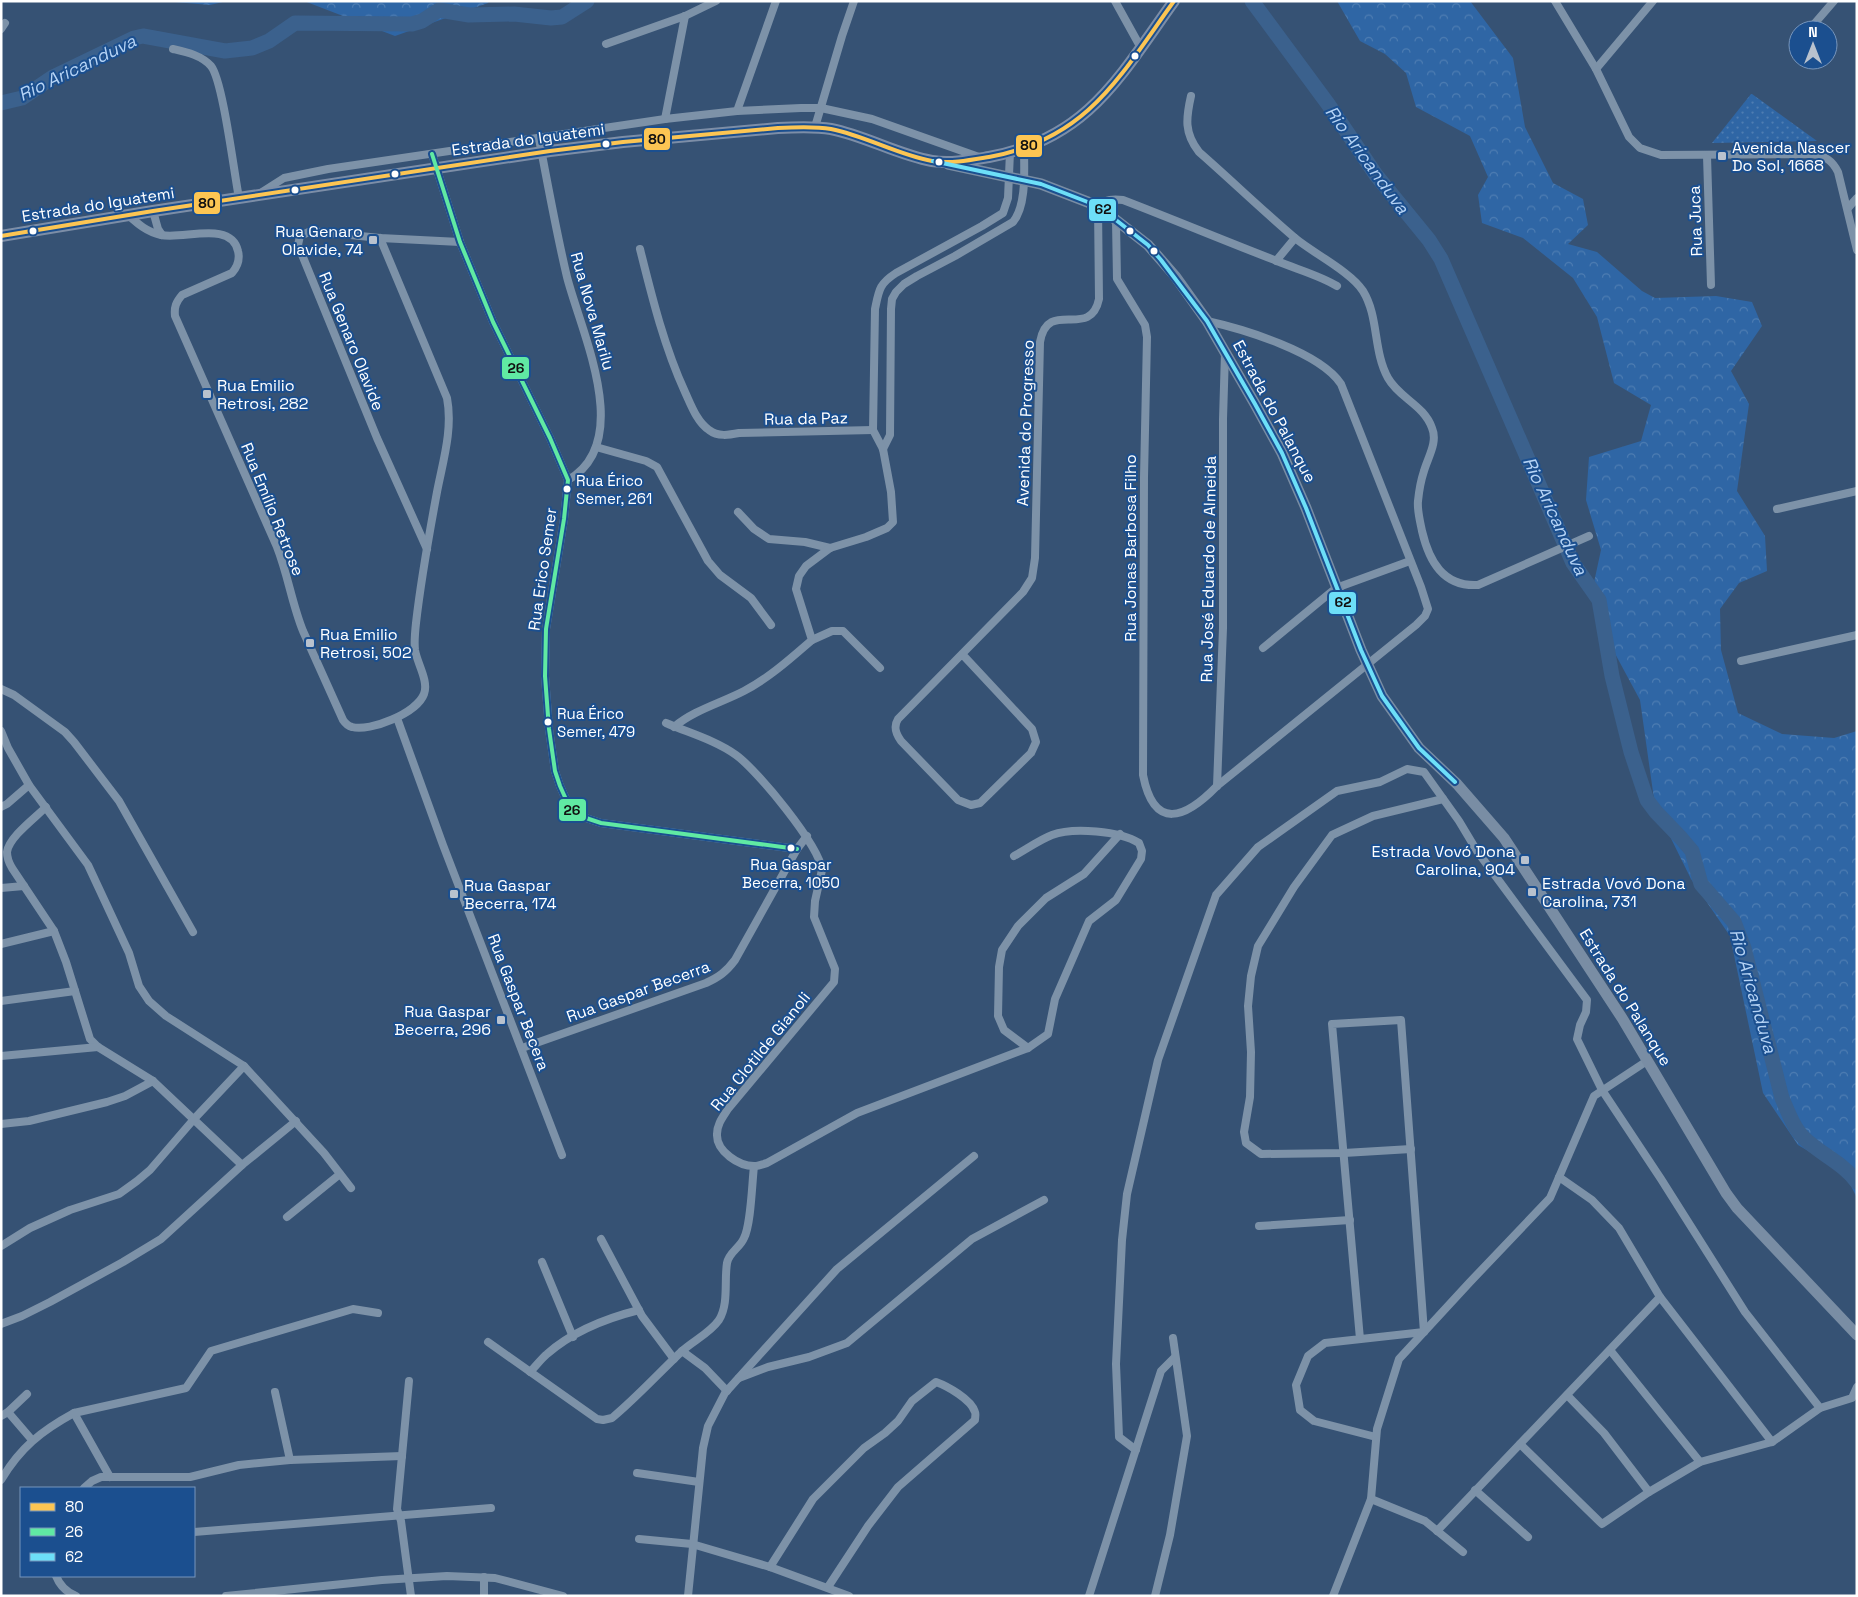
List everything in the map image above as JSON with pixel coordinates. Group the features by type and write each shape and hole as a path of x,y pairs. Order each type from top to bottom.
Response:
{"main road":[{"name":"Estrada do Iguatemi","path":"1,236 153,211 542,153 727,132 815,127 845,132 933,161 948,162 981,158 1024,147 1066,129 1079,120 1110,89 1174,1"}],"street":[{"path":"606,44 685,16 716,1"},
{"path":"736,111 776,1"},
{"path":"815,127 854,1"},
{"path":"1115,1 1140,48"},
{"path":"1554,1 1596,69 1622,127 1640,148 1661,155 1812,154 1825,157 1835,165 1838,172 1857,250"},
{"path":"1596,69 1653,1"},
{"path":"1818,20 1834,1"},
{"path":"664,119 685,16"},
{"path":"173,49 201,58 214,71 222,100 239,198"},
{"path":"1191,96 1187,117 1190,141 1199,152 1295,238 1343,272 1362,289 1372,312 1378,349 1388,377 1400,393 1419,407 1430,420 1434,431 1433,445 1424,472 1418,502 1423,536 1431,560 1436,568 1456,582 1466,586 1478,585 1590,536"},
{"path":"259,195 284,178 297,175 664,119 736,111 821,108 872,119 981,158"},
{"name":"Rua Nova Marilu","path":"539,139 568,277 598,381 600,425 596,447 578,475 568,480"},
{"path":"883,449 890,435 890,330 892,299 904,284 1013,222 1020,209 1024,180 1024,147"},
{"path":"812,640 798,598 797,583 806,566 830,548 866,537 891,525 893,519 892,501 883,449 873,430 875,309 880,286 884,280 1003,213 1006,206 1010,179 1010,152"},
{"name":"Rua Erico Semer","path":"432,154 460,242 493,322 550,438 568,480 545,649 552,756 560,786 569,806 577,816 600,823 797,849"},
{"name":"Rua Juca","path":"1707,156 1711,285"},
{"name":"Estrada do Palanque","path":"933,161 1010,179 1024,180 1059,190 1098,206 1148,245 1161,260 1207,321 1282,453 1306,508 1367,666 1382,696 1419,748 1457,784 1504,838 1622,1018 1726,1193 1737,1208 1857,1335"},
{"path":"1848,208 1857,198"},
{"path":"1098,206 1103,201 1111,199 1123,200 1329,280 1337,286"},
{"name":"Avenida do Progresso","path":"962,654 1032,729 1036,742 1025,760 980,803 972,806 958,800 901,741 895,728 898,719 1023,592 1032,578 1035,558 1040,342 1042,332 1050,322 1085,318 1097,307 1099,299 1098,206"},
{"path":"153,211 158,230 162,236"},
{"name":"Rua Emílio Retrose","path":"128,215 142,228 162,236 175,237 217,233 230,238 234,242 239,257 232,273 182,295 176,302 175,316 277,547 286,570 298,620 343,720 349,726 355,728 397,718 416,705 424,695 425,690 414,643 427,549 448,431 449,410 447,398 380,238"},
{"name":"Rua Jonas Barbosa Filho","path":"1116,221 1117,279 1145,325 1147,337 1144,487 1143,775 1146,793 1160,810 1178,814 1201,802 1217,786 1416,625 1427,612 1427,604 1410,560"},
{"name":"Rua Genaro Olavide","path":"427,549 377,438 298,245 300,236 311,232 460,242"},
{"path":"1276,261 1295,238"},
{"name":"Rua da Paz","path":"640,248 658,322 668,352 692,407 699,419 711,432 728,436 739,433 873,430"},
{"path":"1207,321 1255,334 1325,367 1333,373 1341,384 1410,560 1336,588 1263,648"},
{"name":"Rua José Eduardo de Almeida","path":"1217,786 1223,628 1223,419 1225,351"},
{"path":"596,447 646,461 657,468 708,561 720,575 751,598 771,624"},
{"path":"1777,509 1857,491"},
{"path":"738,512 754,529 769,539 806,542 830,548"},
{"path":"674,726 685,718 722,702 771,674 812,640 832,630 843,631 880,668"},
{"path":"1741,661 1857,634"},
{"path":"1,689 14,695 65,732 74,742 119,801 194,932"},
{"name":"Rua Gaspar Becera","path":"397,718 443,845 562,1155"},
{"path":"666,723 726,749 745,762 806,836"},
{"path":"1,731 8,748 29,785 88,865 129,954 139,986 149,1000 166,1016 244,1066 296,1121 351,1188"},
{"path":"1136,1450 1119,1437 1116,1364 1122,1240 1127,1194 1158,1060 1216,895 1258,847 1337,791 1380,782 1408,769 1424,772 1477,851 1587,1000 1586,1012 1580,1025 1577,1039 1602,1090 1745,1312 1820,1408"},
{"path":"1,806 7,804 29,785"},
{"path":"1411,1149 1344,1153 1260,1154 1246,1143 1244,1132 1250,1097 1251,1052 1248,1006 1251,976 1258,946 1294,887 1332,835 1373,816 1443,799"},
{"path":"46,807 12,840 9,846 8,859 54,931 88,1035 98,1047 153,1082 242,1165"},
{"path":"488,1342 597,1419 608,1420 712,1327 722,1314 727,1262 732,1253 741,1244 747,1232 754,1166 772,1161 857,1113 1028,1048 1048,1034 1054,999 1089,921 1116,900 1141,859 1142,851 1139,843 1120,834 1064,832 1051,835 1014,856"},
{"path":"1028,1048 1010,1036 1000,1024 998,1016 999,967 1002,950 1018,926 1046,898 1084,874 1120,834"},
{"name":"Rua Gaspar Becerra","path":"522,1048 718,978 735,960 806,836"},
{"name":"Rua Clotilde Gianoli","path":"754,1166 729,1157 718,1143 719,1125 728,1109 836,978 835,969 814,917 822,870 821,863 806,836"},
{"path":"1,888 24,886"},
{"path":"1,944 54,931"},
{"path":"1,1001 75,991"},
{"path":"1360,1339 1332,1024 1401,1020 1424,1332"},
{"path":"1,1056 98,1047"},
{"path":"1333,1596 1371,1500 1377,1429 1399,1360 1550,1198 1594,1096 1647,1061"},
{"path":"1,1246 30,1228 62,1214 119,1194 137,1181 150,1170 194,1119 244,1066"},
{"path":"1,1124 30,1121 107,1102 125,1096 153,1082"},
{"path":"1,1324 50,1302 123,1262 161,1238 242,1165 296,1121"},
{"path":"688,1596 702,1448 708,1426 726,1391 838,1269 974,1156"},
{"path":"287,1217 340,1174"},
{"path":"1559,1177 1592,1200 1618,1228 1660,1297 1772,1442"},
{"path":"737,1378 768,1367 809,1357 847,1342 972,1239 1044,1200"},
{"path":"1259,1226 1350,1220"},
{"path":"601,1239 639,1310 674,1359"},
{"path":"542,1262 573,1337"},
{"path":"1437,1531 1660,1297"},
{"path":"1,1480 12,1461 32,1440 74,1413 186,1388 211,1351 353,1308 378,1313"},
{"path":"530,1372 547,1354 594,1325 616,1316 639,1310"},
{"path":"1376,1437 1314,1421 1300,1410 1296,1385 1308,1356 1325,1343 1424,1332"},
{"path":"1155,1596 1170,1536 1187,1436 1172,1338"},
{"path":"1610,1350 1700,1462"},
{"path":"682,1352 705,1368 726,1391"},
{"path":"1090,1596 1161,1371 1175,1357"},
{"path":"409,1381 397,1509 411,1596"},
{"path":"770,1568 812,1499 864,1448 885,1434 898,1421 912,1401 936,1382 948,1387 975,1411 975,1420 898,1488 868,1526 828,1587"},
{"path":"1520,1444 1602,1524 1700,1462 1772,1442 1820,1408 1852,1398 1857,1387"},
{"path":"275,1392 290,1460"},
{"path":"27,1394 5,1414 32,1440"},
{"path":"1566,1395 1604,1433 1650,1492"},
{"path":"74,1413 110,1476"},
{"path":"85,1487 92,1480 101,1476 190,1477 239,1465 290,1460 402,1456"},
{"path":"637,1473 699,1482"},
{"path":"1475,1490 1528,1537"},
{"path":"1371,1500 1425,1521 1463,1552"},
{"path":"195,1532 491,1508"},
{"path":"639,1539 692,1544 828,1587 849,1596"},
{"path":"226,1596 290,1593 409,1578 447,1576 484,1577 512,1582 549,1594 563,1596"},
{"path":"56,1577 59,1584 65,1590 76,1596"},
{"path":"484,1577 484,1596"}],"green space":[{"path":"163,1 227,1 210,5"},
{"path":"304,1 489,1 488,3 395,36"},
{"path":"1337,1 1470,1 1513,58 1525,127 1553,183 1583,199 1588,225 1568,244 1597,252 1642,291 1655,298 1716,296 1752,302 1762,326 1731,371 1749,404 1737,491 1765,536 1767,571 1739,583 1720,609 1721,650 1738,713 1782,734 1834,738 1857,731 1857,1198 1844,1172 1798,1145 1763,1093 1730,936 1691,879 1655,806 1640,700 1612,648 1593,587 1601,550 1586,500 1589,457 1641,441 1651,405 1614,383 1597,317 1573,278 1523,238 1482,223 1478,195 1488,177 1470,136 1416,107 1406,73 1385,54 1360,41"},
{"path":"1752,94 1817,141 1712,143"}],"waterway":[{"name":"Rio Aricanduva","path":"1,103 22,98 53,77 134,38 143,36 225,51 252,48 269,41 295,23 412,24 422,21 439,10 469,15 514,14 551,18 562,17 587,1"},
{"name":"Rio Aricanduva","path":"1252,1 1328,104 1376,175 1429,240 1441,259 1573,563 1599,600 1612,676 1631,752 1647,800 1692,851 1701,884 1734,922 1744,948 1782,1098 1794,1125 1805,1139 1839,1164 1857,1182"}],"transit line":[{"name":"80","path":"1,236 550,151 623,142 778,128 812,127 831,129 919,158 939,162 989,157 1023,148 1052,136 1077,120 1118,79 1174,1"},
{"name":"26","path":"432,154 460,242 493,322 550,438 568,480 564,519 546,629 545,676 549,729 555,771 569,806 577,815 601,823 797,849"},
{"name":"62","path":"933,161 1041,184 1098,206 1148,245 1161,260 1207,321 1282,453 1306,508 1361,650 1382,696 1419,748 1455,782"}],"place":[{"name":"Avenida Nascer Do Sol, 1668","path":"1722,156"},
{"name":"Rua Genaro Olavide, 74","path":"373,240"},
{"name":"Rua Emilio Retrosi, 282","path":"207,394"},
{"name":"Rua Érico Semer, 261","path":"567,489"},
{"name":"Rua Emilio Retrosi, 502","path":"310,643"},
{"name":"Rua Érico Semer, 479","path":"548,722"},
{"name":"Rua Gaspar Becerra, 1050","path":"791,848"},
{"name":"Estrada Vovó Dona Carolina, 904","path":"1525,860"},
{"name":"Estrada Vovó Dona Carolina, 731","path":"1532,892"},
{"name":"Rua Gaspar Becerra, 174","path":"454,894"},
{"name":"Rua Gaspar Becerra, 296","path":"501,1020"}]}
